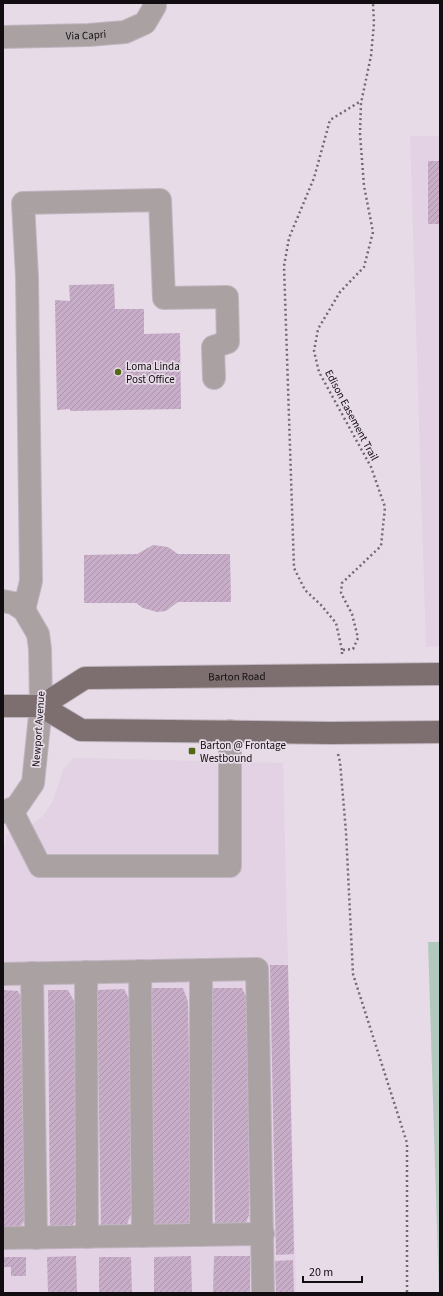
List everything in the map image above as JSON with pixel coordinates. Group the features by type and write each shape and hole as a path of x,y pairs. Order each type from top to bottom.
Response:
{"main road":[{"name":"Barton Road","path":"41,706 85,678 440,674"},
{"path":"3,706 41,706 81,730 331,733 440,732"}],"street":[{"name":"Via Capri","path":"3,37 89,36 125,32 145,23 155,6 155,3"},
{"path":"3,602 13,603 24,610 31,581 27,277 23,203 160,200 164,298 227,297 228,342 213,347 214,378"},
{"name":"Newport Avenue","path":"7,811 16,808 33,783 41,706 40,649 38,634 24,610"},
{"path":"7,811 40,866 230,866 230,731"},
{"path":"3,974 257,969 263,1293"},
{"path":"201,970 201,1235"},
{"path":"140,971 143,1236"},
{"path":"86,972 87,1237"},
{"path":"32,973 36,1238"},
{"path":"3,1238 263,1234"}],"path":[{"name":"Edison Easement Trail","path":"342,650 353,649 358,638 352,614 341,593 342,583 381,546 385,507 371,467 319,372 314,351 318,329 340,292 364,267 373,232 364,186 360,134 361,101 371,56 374,23 373,3"},
{"path":"342,675 342,650 336,623 321,605 305,590 294,568 284,266 288,238 314,178 330,120 361,101"},
{"path":"331,733 341,770 346,832 353,974 407,1143 407,1293"}],"shaded area":[{"path":"410,136 440,136 440,646 426,647"},
{"path":"74,758 283,763 296,1293 3,1293 3,847 5,846 6,835 29,826 43,816 53,801 63,770"}],"green space":[{"path":"428,942 440,942 440,1293 439,1293"}],"building":[{"path":"428,161 440,161 440,224 428,224"},
{"name":"Loma Linda Post Office","path":"114,284 115,309 144,309 144,334 180,333 181,409 57,410 55,300 70,301 69,285"},
{"path":"153,545 168,547 178,554 230,554 231,602 178,602 166,611 157,612 143,608 136,603 84,603 84,555 137,554"},
{"path":"270,965 288,965 294,1254 276,1255"},
{"path":"152,988 183,988 188,1002 192,1217 185,1229 154,1228"},
{"path":"212,988 242,988 248,1001 249,1215 244,1228 215,1228"},
{"path":"124,989 130,1001 131,1214 125,1229 101,1230 97,990"},
{"path":"3,990 18,991 24,1004 26,1218 19,1229 3,1230"},
{"path":"48,990 68,990 75,1003 77,1217 70,1231 50,1230"},
{"path":"76,1256 77,1293 48,1293 47,1257"},
{"path":"191,1256 192,1293 154,1293 154,1257"},
{"path":"214,1256 250,1256 250,1293 213,1293"},
{"path":"3,1257 26,1257 26,1276 11,1276 11,1267 3,1267"},
{"path":"99,1257 131,1257 132,1293 99,1293"},
{"path":"293,1260 294,1293 276,1293 275,1261"}],"place":[{"name":"Loma Linda Post Office","path":"118,372"},
{"name":"Barton @ Frontage Westbound","path":"192,751"}]}
